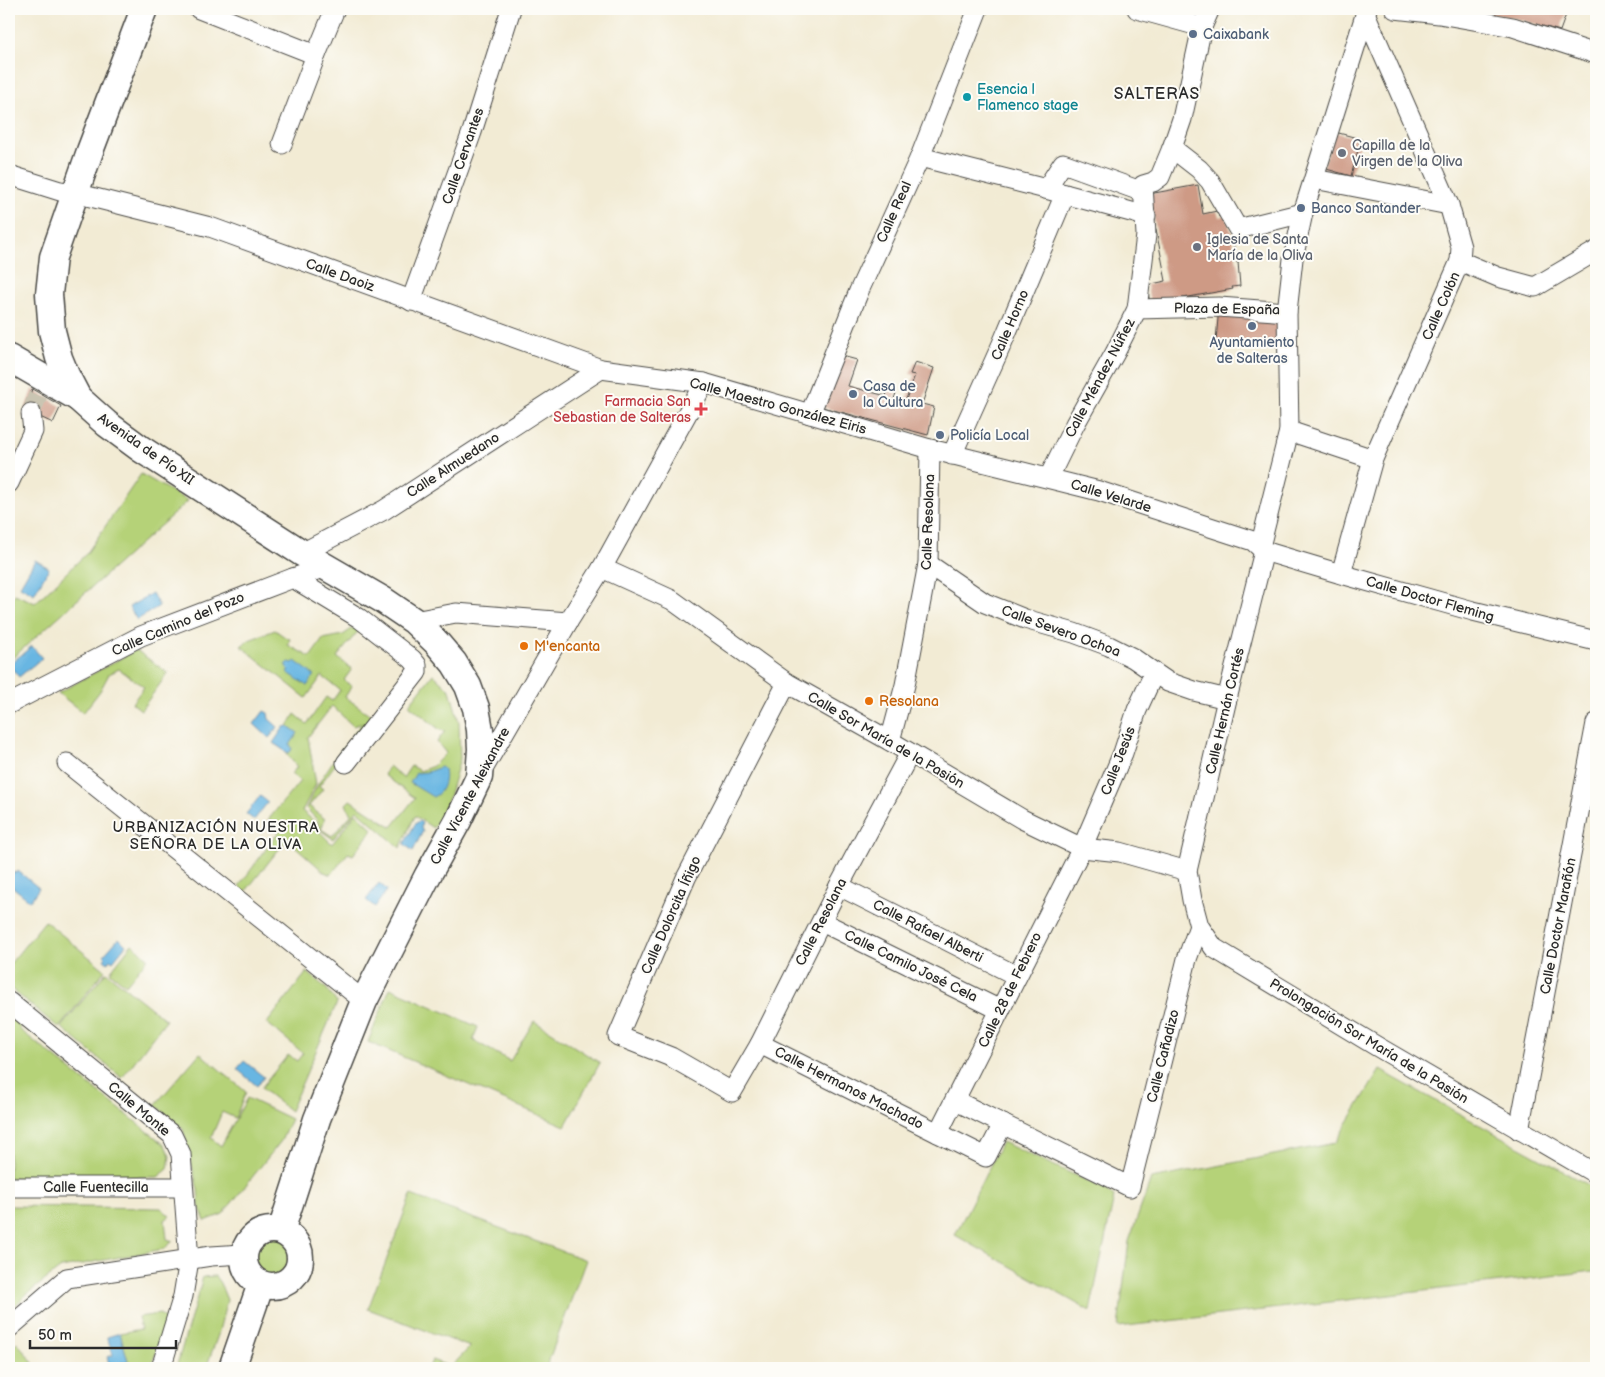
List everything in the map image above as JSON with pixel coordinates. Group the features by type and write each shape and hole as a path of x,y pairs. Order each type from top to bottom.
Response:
{"main road":[{"name":"Avenida de Pío XII","path":"144,9 53,257 49,294 52,331 59,358 78,398 107,424 141,449 302,553 383,600 414,621 437,643 454,662 468,686 476,708 481,749 479,777"},
{"path":"9,358 42,386 78,398"},
{"name":"Calle Vicente Aleixandre","path":"281,1232 317,1119 364,1001 479,777"},
{"path":"268,1229 281,1232 293,1239 298,1246 299,1265 289,1281 271,1286 261,1284 253,1280 247,1272 244,1263 246,1245 259,1232 268,1229"},
{"path":"232,1368 261,1284"}],"street":[{"path":"199,9 316,55"},
{"path":"282,144 335,9"},
{"name":"Calle Cervantes","path":"411,301 472,132 511,9"},
{"name":"Calle Real","path":"810,414 859,291 920,157 978,9"},
{"path":"1138,9 1202,28"},
{"path":"1046,189 1063,164 1144,192 1143,185 1153,182 1160,177 1182,119 1202,28 1210,9"},
{"path":"1395,9 1439,14 1513,27 1596,54"},
{"name":"Plaza de España","path":"1137,309 1228,307 1286,312 1293,260 1303,213 1366,11"},
{"name":"Calle Colón","path":"1342,574 1373,459 1460,261 1461,246 1450,205 1366,11"},
{"path":"1172,148 1199,169 1210,181 1238,229 1303,213"},
{"path":"920,157 1146,216"},
{"name":"Calle Daoiz","path":"9,176 60,191 75,193 210,227 601,369"},
{"path":"1314,178 1450,205"},
{"name":"Calle Méndez Núñez","path":"1048,477 1137,309 1146,235 1144,192"},
{"name":"Calle Horno","path":"952,455 1001,346 1064,194"},
{"path":"1460,261 1498,277 1535,287 1596,251"},
{"name":"Calle Hernán Cortés","path":"1187,871 1289,431 1286,312"},
{"name":"Calle Maestro González Eiris","path":"601,369 704,383 952,455"},
{"name":"Calle Almuedano","path":"302,553 384,510 601,369"},
{"name":"Calle Vicente Aleixandre","path":"479,777 568,622 602,568 704,383"},
{"path":"9,483 33,431 31,413"},
{"path":"1289,431 1373,459"},
{"name":"Calle Resolana","path":"890,741 905,685 928,564 930,449"},
{"name":"Calle Velarde","path":"952,455 1099,491 1253,541 1262,549"},
{"name":"Calle Doctor Fleming","path":"1262,549 1473,611 1596,642"},
{"name":"Calle Severo Ochoa","path":"928,564 985,603 1025,619 1109,646 1133,658 1168,682 1226,699"},
{"name":"Calle Camino del Pozo","path":"9,704 141,636 326,567"},
{"name":"Calle Sor María de la Pasión","path":"602,568 672,600 787,683 1022,819 1082,848 1120,852 1187,871"},
{"path":"293,578 358,618 412,659 417,665 417,672 346,763"},
{"path":"414,621 456,613 568,622"},
{"name":"Calle Jesús","path":"1082,848 1123,753 1137,710 1154,674"},
{"name":"Calle Dolorcita Íñigo","path":"732,1092 671,1057 618,1036 686,878 787,683"},
{"name":"Calle Doctor Marañón","path":"1519,1130 1596,722"},
{"name":"Calle Resolana","path":"732,1092 760,1044 839,886 910,753"},
{"path":"67,762 364,1001"},
{"name":"Calle 28 de Febrero","path":"938,1133 956,1101 1082,848"},
{"name":"Prolongación Sor María de la Pasión","path":"1187,871 1198,926 1214,948 1596,1174"},
{"name":"Calle Rafael Alberti","path":"839,886 1017,976"},
{"name":"Calle Camilo José Cela","path":"822,922 1000,1010"},
{"name":"Calle Cañadizo","path":"1003,1124 1130,1187 1187,959 1198,926"},
{"name":"Calle Monte","path":"9,1002 172,1135 181,1154 189,1260 183,1296 161,1368"},
{"name":"Calle Hermanos Machado","path":"760,1044 986,1157 1003,1124"},
{"path":"956,1101 1003,1124"},
{"name":"Calle Fuentecilla","path":"9,1187 183,1187"},
{"path":"9,1328 68,1278 211,1256 244,1254"}],"green space":[{"path":"141,474 188,501 9,661 9,603 15,594 35,603 87,553"},
{"path":"356,626 360,629 337,657 352,669 344,680 352,686 345,697 372,716 319,786 323,789 309,806 325,819 321,829 332,836 351,815 346,804 350,800 392,827 415,798 384,775 389,766 403,778 411,766 420,771 433,766 446,753 437,742 445,731 440,730 409,705 433,674 450,690 459,722 460,759 447,804 433,828 415,816 400,848 357,810 333,839 318,828 318,821 306,808 324,774 362,723 353,726 332,706 308,737 316,784 302,811 315,822 317,829 332,844 356,813 373,829 353,855 348,853 331,875 324,872 287,839 245,892 239,886 280,830 268,820 300,781 291,774 297,767 286,753 291,751 292,748 289,745 297,733 288,726 295,714 307,724 326,697 332,701 340,690 322,676 306,698 241,646 249,640 275,630 290,639 288,645 310,657 323,639 343,635"},
{"path":"136,650 168,673 141,710 132,703 144,687 119,669 109,674 100,691 83,713 58,693"},
{"path":"45,921 105,970 59,1028 9,987 9,965"},
{"path":"132,944 148,958 126,985 110,972"},
{"path":"106,972 166,1020 122,1078 61,1027"},
{"path":"307,972 326,988 337,1003 290,1111 261,1088 288,1055 297,1061 303,1053 267,1023"},
{"path":"390,988 478,1027 473,1040 510,1061 534,1021 600,1063 565,1126 368,1042"},
{"path":"9,1018 21,1023 19,1029 165,1145 170,1156 168,1169 158,1177 9,1178"},
{"path":"200,1053 246,1092 235,1118 222,1112 211,1138 221,1146 247,1098 291,1119 281,1141 223,1214 205,1221 199,1206 198,1190 183,1129 155,1105"},
{"path":"1380,1070 1596,1189 1596,1273 1594,1271 1118,1327 1129,1241 1151,1179 1335,1143"},
{"path":"1002,1142 1103,1188 1114,1197 1090,1311 955,1235"},
{"path":"411,1195 586,1260 546,1368 429,1368 432,1360 451,1367 470,1347 368,1309"},
{"path":"9,1206 161,1208 170,1216 165,1220 167,1239 173,1241 164,1249 61,1268 27,1294 9,1311"},
{"path":"277,1235 289,1241 294,1249 294,1267 289,1275 281,1280 267,1281 255,1275 250,1267 249,1253 255,1241 263,1236"},
{"path":"215,1276 227,1300 218,1335 206,1368 176,1368 203,1277"},
{"path":"160,1314 167,1320 151,1368 106,1368 128,1361 120,1333 141,1329 138,1317"},
{"path":"17,1342 37,1368 9,1368 9,1350"}],"water":[{"path":"35,560 49,568 34,594 20,586"},
{"path":"152,593 159,606 137,620 129,607"},
{"path":"32,646 42,658 19,677 9,665"},
{"path":"295,661 314,675 307,686 287,672 289,670 286,665 289,662 293,663"},
{"path":"264,711 268,713 269,719 278,727 269,738 254,724"},
{"path":"288,726 298,733 290,745 291,751 288,753 273,743 284,727"},
{"path":"441,767 445,773 444,781 442,789 437,795 433,797 410,783 416,773 427,772"},
{"path":"260,796 268,802 254,820 246,814"},
{"path":"419,821 422,823 423,831 413,851 404,844 415,824"},
{"path":"18,871 39,888 30,901 9,884 11,880 9,877 12,872 16,873"},
{"path":"379,883 387,890 375,907 366,900"},
{"path":"119,938 126,945 113,961 110,959 108,963 104,960 106,957 104,955"},
{"path":"244,1061 264,1077 257,1086 237,1069"},
{"path":"120,1333 128,1361 110,1367 107,1357 113,1355 107,1337"}],"building":[{"path":"1458,9 1568,9 1560,31 1518,19"},
{"name":"Capilla de la Virgen de la Oliva","path":"1335,132 1361,139 1351,176 1323,168"},
{"name":"Iglesia de Santa María de la Oliva","path":"1198,185 1203,214 1217,211 1219,217 1226,216 1238,262 1240,286 1232,287 1233,289 1150,304 1147,285 1166,281 1149,194"},
{"name":"Ayuntamiento de Salteras","path":"1219,307 1287,312 1288,347 1216,341"},
{"name":"Casa de la Cultura","path":"842,356 857,360 848,386 886,396 888,390 896,393 894,399 905,402 915,375 910,374 915,362 934,368 922,404 934,407 928,435 822,407"},
{"path":"32,389 61,406 53,423 25,410"}],"tunnel":[{"path":"31,413 39,392"}],"place":[{"name":"Caixabank","path":"1193,34"},
{"name":"Esencia | Flamenco stage","path":"967,97"},
{"name":"Capilla de la Virgen de la Oliva","path":"1342,153"},
{"name":"Banco Santander","path":"1301,208"},
{"name":"Iglesia de Santa María de la Oliva","path":"1197,247"},
{"name":"Ayuntamiento de Salteras","path":"1252,326"},
{"name":"Casa de la Cultura","path":"853,394"},
{"name":"Farmacia San Sebastian de Salteras","path":"701,409"},
{"name":"Policía Local","path":"940,435"},
{"name":"M'encanta","path":"524,646"},
{"name":"Resolana","path":"869,701"}],"district":[{"name":"SALTERAS","path":"1157,94"},
{"name":"URBANIZACIÓN NUESTRA SEÑORA DE LA OLIVA","path":"216,836"}]}
